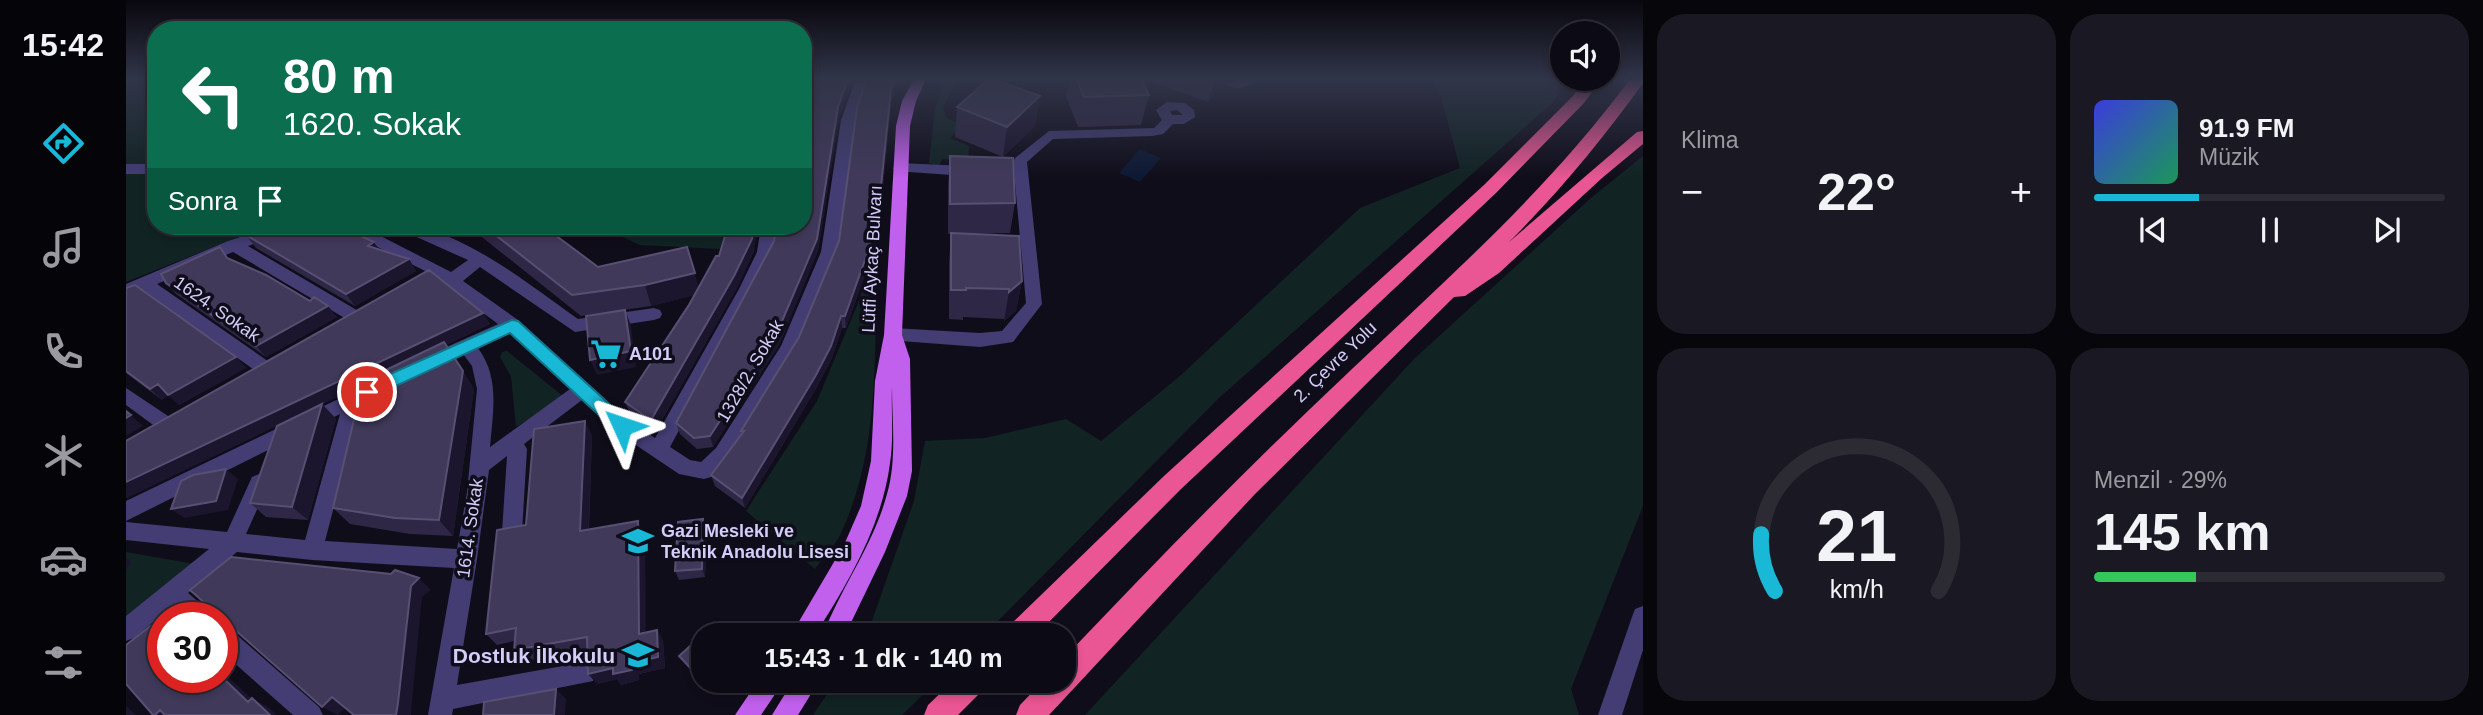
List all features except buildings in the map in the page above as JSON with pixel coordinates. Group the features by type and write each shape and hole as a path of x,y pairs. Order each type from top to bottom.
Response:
{"highway":[{"name":"2. Çevre Yolu","path":"1030,623 1172,484 1490,189 1566,112"},
{"name":"2. Çevre Yolu","path":"1076,666 1313,419 1434,303 1567,167 1611,112"},
{"path":"1434,303 1482,276 1643,135"},
{"path":"938,715 960,693"},
{"name":"2. Çevre Yolu","path":"1030,715 1051,693"}],"main road":[{"name":"Lütfi Aykaç Bulvarı","path":"809,623 848,557 876,488 883,439 885,355 894,335 900,168 906,112"},
{"path":"840,623 875,552 897,496 902,471 901,359 894,335"},
{"path":"741,715 761,693"},
{"path":"747,715 763,693"},
{"path":"784,715 799,693"}],"street":[{"name":"1328/2. Sokak","path":"658,451 686,468 704,471 723,454 789,348 829,251 851,112"},
{"path":"894,335 980,340 1007,337 1034,304 1020,160 1049,135 1152,132 1158,131 1170,120"},
{"path":"900,168 967,171"},
{"path":"126,169 147,169"},
{"path":"126,291 263,235"},
{"path":"366,235 444,275 512,326 622,426 658,451 747,289 765,252 768,235"},
{"path":"427,235 480,258 575,326 654,314"},
{"path":"234,245 360,313 332,329"},
{"path":"413,284 444,275 480,258"},
{"name":"1624. Sokak","path":"144,283 271,366 244,381"},
{"path":"416,369 512,326"},
{"name":"1614. Sokak","path":"441,707 467,559 486,390 480,364 466,345"},
{"path":"126,512 149,498 391,380"},
{"path":"479,466 583,390"},
{"path":"126,395 172,422 146,436"},
{"path":"312,550 353,399"},
{"path":"126,630 232,543 279,435"},
{"path":"510,443 517,449 512,532"},
{"path":"126,531 312,550 467,559"},
{"path":"173,594 182,602"},
{"path":"1611,715 1643,617"},
{"path":"238,651 311,715"},
{"path":"441,707 585,673"}],"shaded area":[{"path":"126,112 147,112 147,235 244,235 126,282"},
{"path":"935,112 945,112 946,117 963,126 950,138 969,146 968,161 942,159 939,166 929,163"},
{"path":"1445,112 1542,112 1219,398 996,623 871,623 914,501 925,441 985,438 1066,419 1101,441 1181,375 1360,208 1460,168"},
{"path":"1643,156 1643,506 1571,689 1579,715 1085,715 1415,358 1592,197"},
{"path":"618,235 724,235 720,249 640,245"},
{"path":"875,250 875,359 863,467 854,502 840,535 815,569 746,511 817,401 858,303"},
{"path":"507,351 564,397 516,427 511,377 500,357 502,352"},
{"path":"126,552 195,564 147,602 126,620"},
{"path":"828,693 925,693 902,715 813,715"}],"water":[{"path":"1140,149 1161,158 1140,182 1119,173"}],"place":[{"name":"A101","path":"606,354"},
{"name":"Gazi Mesleki ve Teknik Anadolu Lisesi","path":"638,541"},
{"name":"Dostluk İlkokulu","path":"638,655"}],"route":[{"path":"367,392 512,326 622,426"}]}
